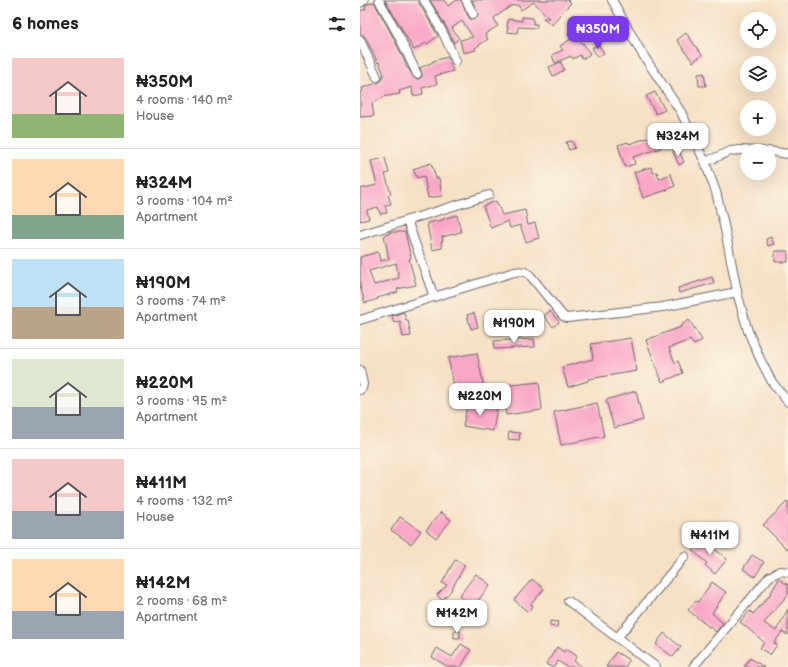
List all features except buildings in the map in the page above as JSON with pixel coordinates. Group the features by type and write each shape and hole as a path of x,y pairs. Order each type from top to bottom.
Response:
{"street":[{"path":"360,2 364,0"},
{"path":"379,0 400,38 417,74"},
{"path":"424,0 456,61"},
{"path":"466,0 473,14"},
{"path":"612,0 642,52 682,112 705,162 724,225 737,292 748,331 772,382 788,402"},
{"path":"360,40 377,77"},
{"path":"705,162 731,151 740,150"},
{"path":"776,152 788,154"},
{"path":"360,234 489,195"},
{"path":"407,220 434,297"},
{"path":"360,320 520,271 529,274 563,316 567,318 663,307 737,292"},
{"path":"360,370 363,384 360,390"},
{"path":"617,638 685,556"},
{"path":"694,667 769,577 780,571 788,572"},
{"path":"568,601 656,667"}]}
